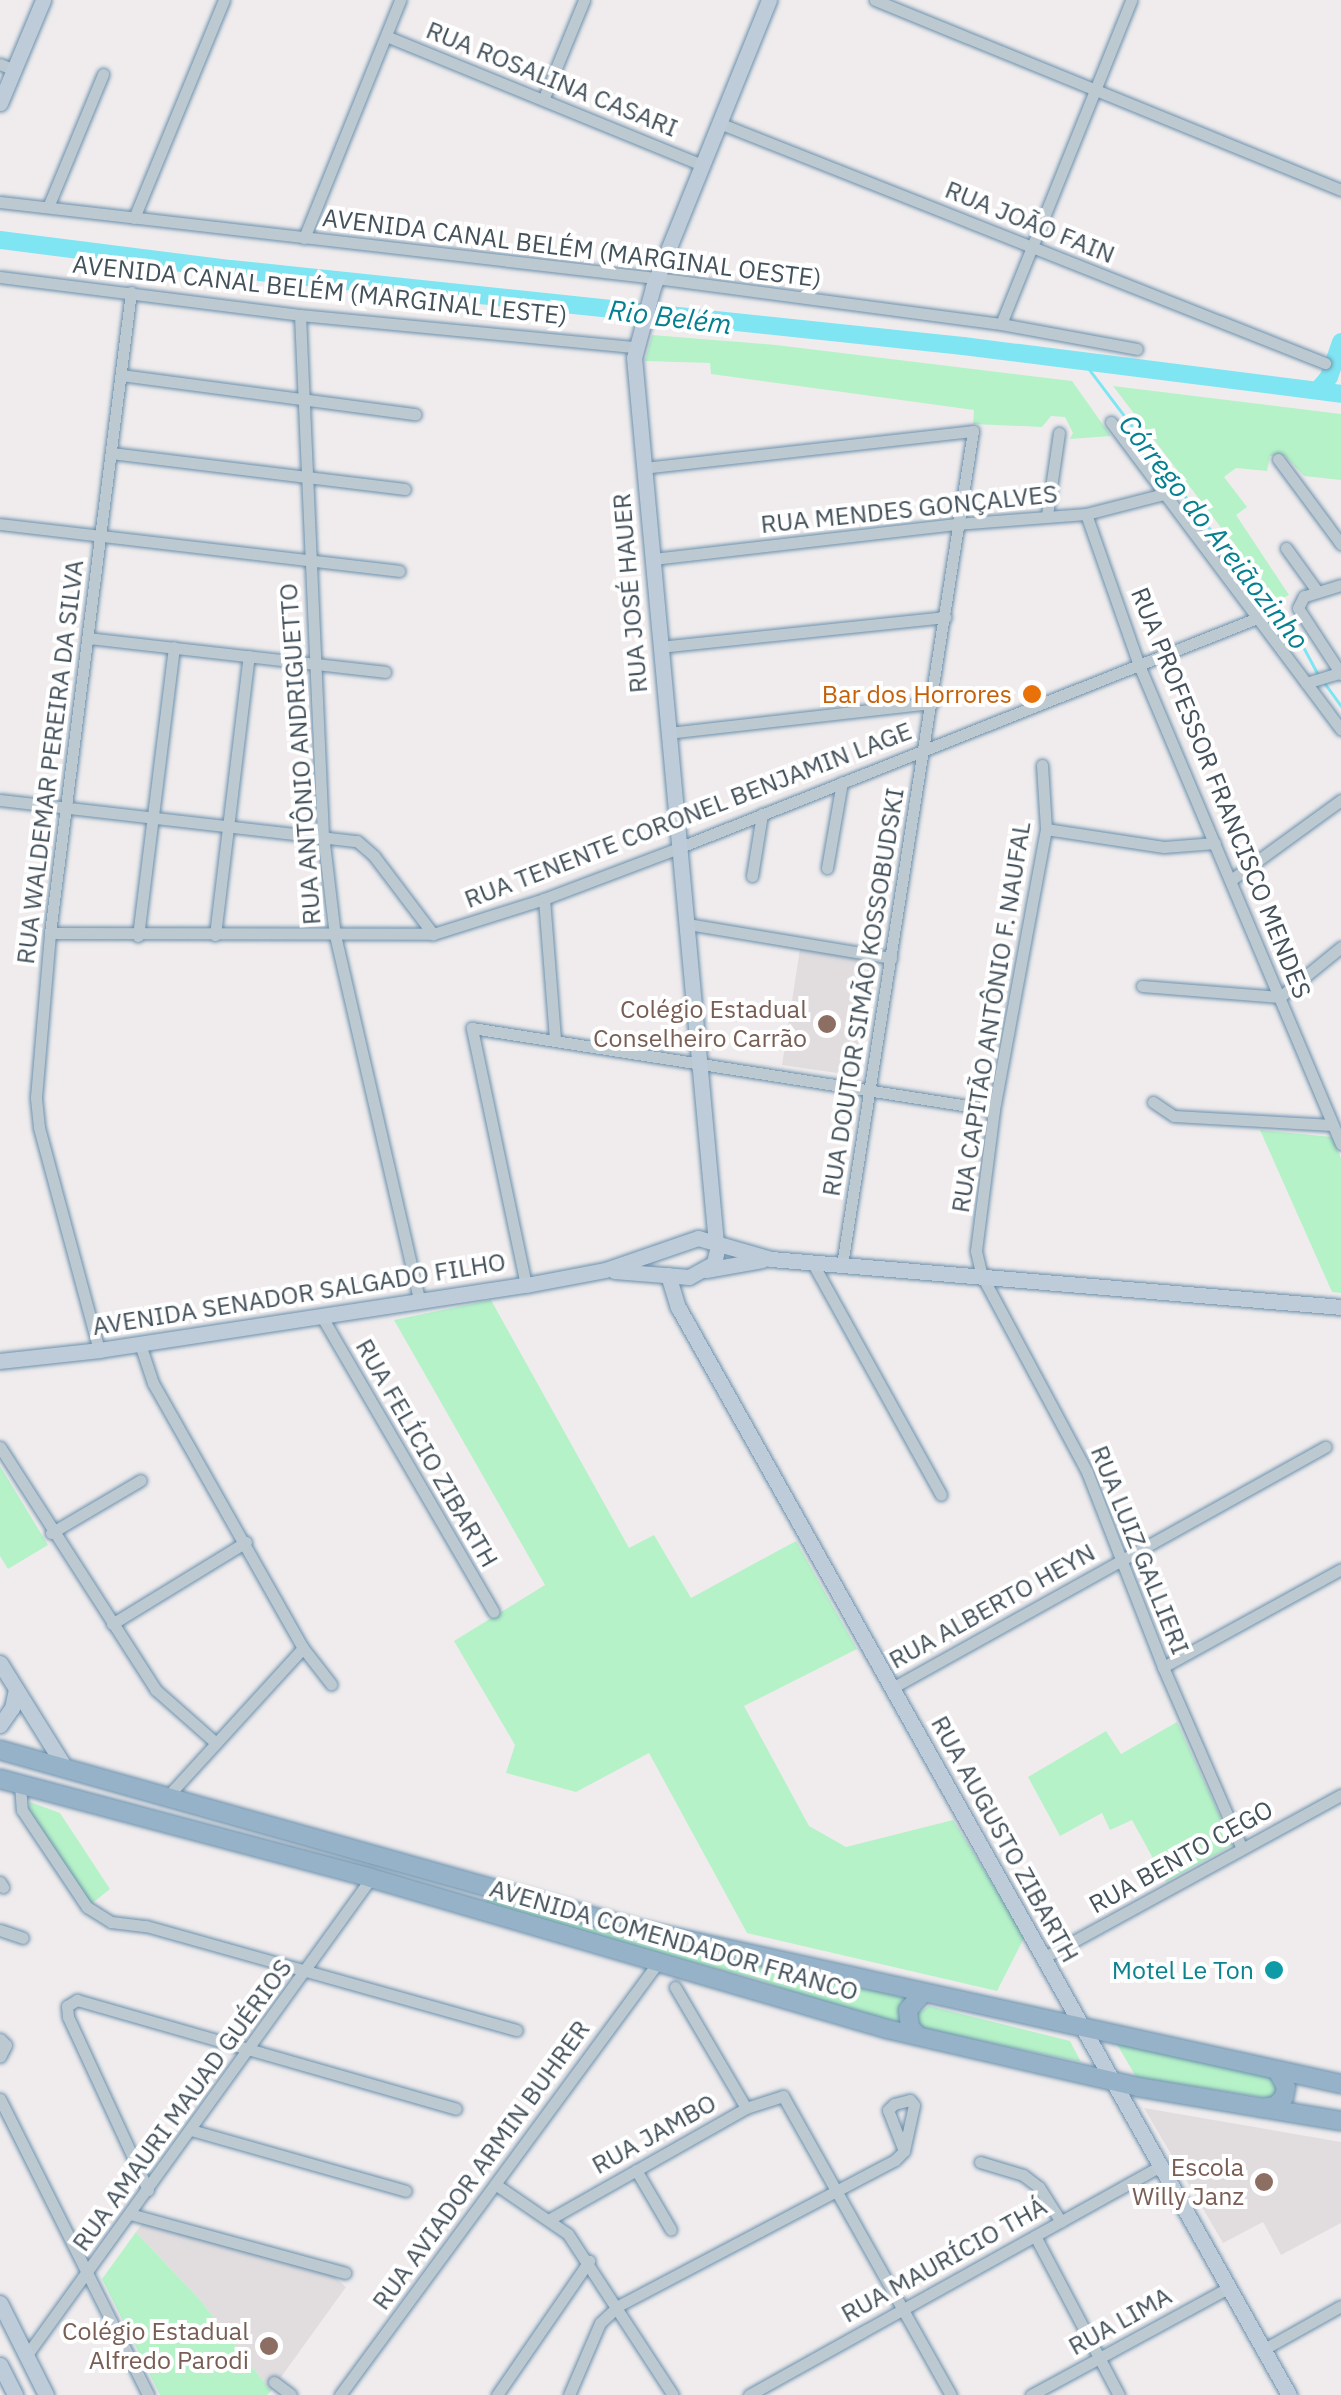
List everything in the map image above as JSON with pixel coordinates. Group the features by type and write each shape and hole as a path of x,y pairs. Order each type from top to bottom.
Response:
{"highway":[{"name":"AVENIDA COMENDADOR FRANCO","path":"0,1750 637,1929 1341,2084"},
{"name":"AVENIDA COMENDADOR FRANCO","path":"0,1779 371,1878 918,2036 1112,2081 1341,2121"},
{"path":"371,1878 382,1869 410,1876 430,1871"},
{"path":"918,2036 910,2027 908,2010 923,1993"},
{"path":"1262,2108 1276,2106 1284,2097 1286,2086 1277,2070"}],"main road":[{"path":"0,103 7,67 43,0"},
{"name":"RUA JOSÉ HAUER","path":"717,1244 710,1206 636,342 654,283 769,0"},
{"path":"689,1240 708,1221 710,1206"},
{"path":"689,1240 771,1259 1341,1307"},
{"name":"AVENIDA SENADOR SALGADO FILHO","path":"0,1361 99,1350 526,1286 605,1270 689,1240"},
{"path":"678,1308 682,1288 714,1264 717,1244"},
{"name":"RUA AUGUSTO ZIBARTH","path":"665,1250 658,1262 678,1308 1289,2395"},
{"path":"701,1272 771,1259"},
{"name":"AVENIDA SENADOR SALGADO FILHO","path":"605,1270 701,1272"},
{"path":"0,1664 66,1770"},
{"path":"0,1725 12,1708 16,1689"},
{"path":"0,2303 46,2395"},
{"path":"0,2365 15,2395"}],"street":[{"path":"134,218 224,0"},
{"path":"304,238 400,0"},
{"path":"543,100 584,0"},
{"path":"875,0 1341,190"},
{"path":"1000,324 1131,0"},
{"name":"RUA ROSALINA CASARI","path":"386,36 702,164"},
{"path":"48,206 103,74"},
{"name":"RUA JOÃO FAIN","path":"719,123 1325,363"},
{"name":"AVENIDA CANAL BELÉM (MARGINAL OESTE)","path":"0,202 1000,324 1137,349"},
{"name":"AVENIDA CANAL BELÉM (MARGINAL LESTE)","path":"0,276 300,315 636,342"},
{"name":"RUA WALDEMAR PEREIRA DA SILVA","path":"99,1350 38,1127 36,1097 50,933 131,292"},
{"name":"RUA ANTÔNIO ANDRIGUETTO","path":"300,315 323,835 335,935 419,1300"},
{"path":"121,375 415,414"},
{"path":"1110,422 1168,493 1341,730"},
{"name":"RUA DOUTOR SIMÃO KOSSOBUDSKI","path":"644,468 973,431 842,1264"},
{"path":"1047,515 1059,433"},
{"path":"111,453 405,489"},
{"path":"1278,459 1341,544"},
{"name":"RUA MENDES GONÇALVES","path":"653,560 956,524 1086,514 1168,493"},
{"name":"RUA PROFESSOR FRANCISCO MENDES","path":"1086,514 1138,665 1341,1144"},
{"path":"0,524 399,571"},
{"path":"1286,548 1318,590"},
{"path":"1306,683 1340,673 1302,616 1299,601 1318,590 1341,584"},
{"path":"660,646 945,617"},
{"name":"RUA TENENTE CORONEL BENJAMIN LAGE","path":"50,933 432,934 678,848 1258,618"},
{"path":"88,638 385,672"},
{"path":"138,936 174,648"},
{"path":"216,935 248,656"},
{"path":"668,733 932,703"},
{"name":"RUA CAPITÃO ANTÔNIO F. NAUFAL","path":"982,1276 976,1251 994,1110 1046,829 1042,765"},
{"path":"826,868 842,782"},
{"path":"0,800 356,841 374,856 432,934"},
{"path":"1232,880 1341,800"},
{"path":"752,876 762,814"},
{"path":"1046,829 1164,848 1215,843"},
{"path":"544,898 555,1040"},
{"path":"688,924 891,958"},
{"path":"1142,986 1280,997 1341,948"},
{"path":"526,1286 472,1028 994,1110"},
{"path":"1154,1102 1174,1116 1332,1125"},
{"path":"812,1262 940,1495"},
{"name":"RUA LUIZ GALLIERI","path":"982,1276 1088,1472 1162,1667 1242,1849"},
{"name":"RUA FELÍCIO ZIBARTH","path":"322,1317 494,1612"},
{"path":"140,1344 153,1383 303,1648 330,1684"},
{"path":"0,1446 51,1533 156,1690 216,1743"},
{"name":"RUA ALBERTO HEYN","path":"892,1688 1325,1447"},
{"path":"51,1533 142,1480"},
{"path":"112,1624 246,1542"},
{"path":"1162,1667 1341,1568"},
{"path":"166,1798 303,1648"},
{"path":"20,1784 22,1810 86,1907 111,1922 146,1926 308,1969 517,2030"},
{"name":"RUA BENTO CEGO","path":"1043,1958 1341,1795"},
{"name":"RUA AMAURI MAUAD GUÉRIOS","path":"26,2356 371,1878"},
{"path":"0,1930 23,1938"},
{"name":"RUA AVIADOR ARMIN BUHRER","path":"340,2395 659,1961"},
{"path":"675,1987 746,2108"},
{"path":"148,2190 68,2017 67,2006 78,2000 456,2109"},
{"path":"0,2039 6,2045 0,2057"},
{"name":"RUA JAMBO","path":"550,2219 746,2108 784,2096 837,2187"},
{"path":"0,2099 148,2395"},
{"path":"191,2130 406,2191"},
{"path":"569,2395 600,2322 618,2306 837,2187 895,2160 904,2151"},
{"path":"980,2162 1031,2181 1060,2222"},
{"name":"RUA MAURÍCIO THÁ","path":"749,2395 1162,2166"},
{"path":"636,2170 671,2230"},
{"path":"495,2184 550,2219 590,2261 673,2395"},
{"path":"837,2187 951,2395"},
{"path":"130,2214 345,2273"},
{"path":"1035,2236 1120,2395"},
{"path":"497,2395 590,2261"},
{"name":"RUA LIMA","path":"1031,2395 1230,2286"},
{"path":"1264,2349 1341,2306"},
{"path":"274,2382 292,2395"}],"shaded area":[{"name":"Colégio Estadual Conselheiro Carrão","path":"800,949 877,961 858,1076 782,1065"},
{"name":"Escola Willy Janz","path":"1144,2108 1341,2142 1341,2223 1281,2255 1263,2222 1223,2243"},
{"name":"Colégio Estadual Alfredo Parodi","path":"144,2221 329,2272 346,2287 271,2391 201,2301 136,2232"}],"green space":[{"path":"652,335 776,345 1072,381 1111,436 1070,439 1073,433 1065,417 1051,416 1042,427 973,424 974,410 711,374 710,363 645,361"},
{"path":"1113,386 1341,414 1341,480 1304,476 1285,456 1270,456 1267,471 1236,468 1224,477 1247,507 1236,515 1289,595 1277,601"},
{"path":"1260,1130 1332,1137 1341,1158 1341,1293 1332,1292"},
{"path":"491,1300 629,1548 654,1535 691,1598 796,1541 857,1649 744,1706 809,1826 846,1847 953,1820 1025,1936 997,1991 747,1933 649,1753 576,1792 506,1773 515,1745 454,1641 545,1585 394,1320"},
{"path":"0,1466 48,1545 8,1569 0,1556"},
{"path":"1177,1722 1233,1845 1166,1882 1132,1820 1110,1830 1102,1813 1060,1836 1028,1777 1106,1731 1121,1754"},
{"path":"30,1802 60,1813 110,1889 90,1905 29,1809"},
{"path":"488,1897 910,1999 916,2035 762,1981 484,1905"},
{"path":"929,2006 1070,2041 1081,2062 920,2028 917,2014"},
{"path":"1114,2039 1282,2079 1274,2099 1136,2077"},
{"path":"136,2232 201,2301 271,2391 267,2395 160,2395 102,2279"}],"waterway":[{"name":"Rio Belém","path":"0,240 231,269 963,346 1341,394"},
{"path":"1318,390 1329,377 1341,342"},
{"name":"Córrego do Areiãozinho","path":"1083,361 1275,615 1295,631 1319,676"},
{"name":"Córrego do Areiãozinho","path":"1324,682 1341,705"}],"place":[{"name":"Bar dos Horrores","path":"1032,694"},
{"name":"Colégio Estadual Conselheiro Carrão","path":"827,1024"},
{"name":"Motel Le Ton","path":"1274,1970"},
{"name":"Escola Willy Janz","path":"1264,2182"},
{"name":"Colégio Estadual Alfredo Parodi","path":"269,2346"}]}
